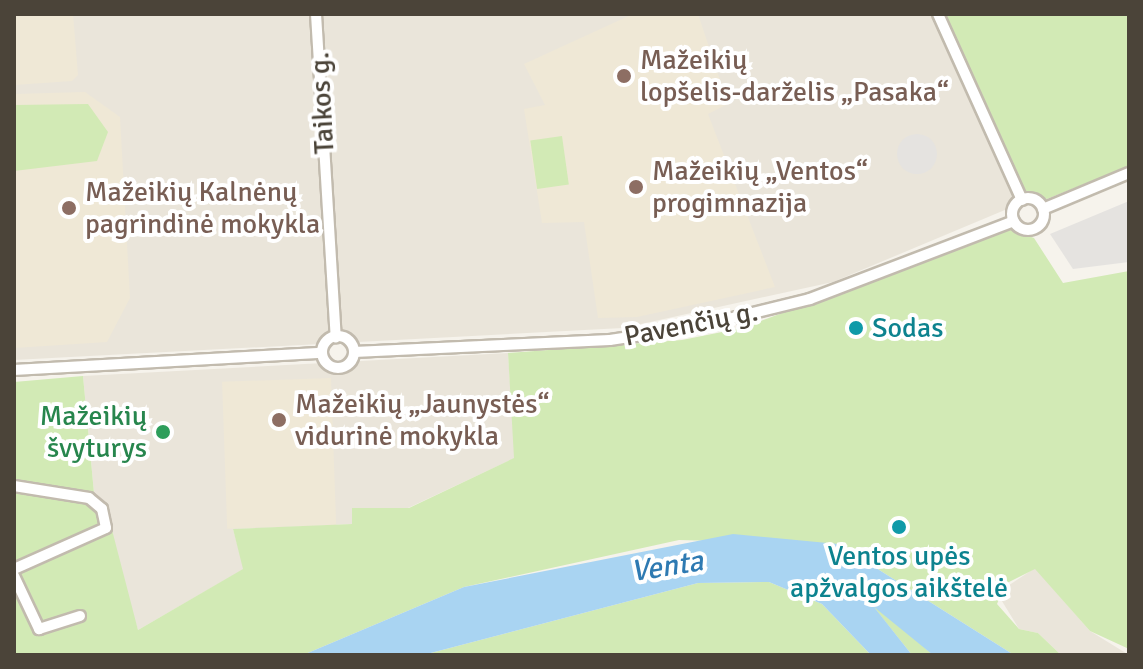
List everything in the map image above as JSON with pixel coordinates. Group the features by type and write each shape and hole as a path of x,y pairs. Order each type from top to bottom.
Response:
{"street":[{"name":"Taikos g.","path":"316,14 336,337"},
{"path":"938,14 1022,200 1043,209 1129,173"},
{"path":"1014,221 1022,200"},
{"name":"Pavenčių g.","path":"322,353 337,368 354,352 610,340 700,326 810,299 1014,221 1035,228 1043,209"},
{"path":"14,370 322,353 336,337 354,352"},
{"path":"14,486 89,498 102,509 106,528 14,569"},
{"path":"14,576 39,629 80,616"}],"shaded area":[{"path":"14,14 933,14 1014,196 1012,207 833,282 623,328 14,360"},
{"path":"14,14 73,14 78,75 72,81 14,85"},
{"name":"Mažeikių „Ventos“ progimnazija","path":"633,14 698,14 728,104 708,114 775,287 637,317 598,318 584,222 542,223 524,109 545,105 524,64"},
{"name":"Mažeikių Kalnėnų pagrindinė mokykla","path":"85,92 120,117 130,298 107,342 14,348 14,94"},
{"path":"917,134 931,140 937,154 931,168 917,174 903,168 897,154 903,140"},
{"path":"1129,201 1129,262 1073,269 1050,234"},
{"path":"508,353 515,458 408,508 352,508 353,524 233,529 244,569 138,630 94,493 83,376"},
{"name":"Mažeikių „Jaunystės“ vidurinė mokykla","path":"331,378 336,525 227,529 222,382"},
{"path":"1035,568 1090,631 1129,655 1061,655 1038,633 1019,629 997,593"}],"green space":[{"path":"943,14 1129,14 1129,166 1047,199 1027,195"},
{"path":"88,104 108,132 97,161 14,171 14,105"},
{"path":"562,136 569,185 537,189 530,140"},
{"path":"1010,229 1034,238 1063,283 1129,271 1129,649 1090,631 1035,569 1005,584 997,604 1019,629 1038,633 1061,655 1014,655 838,544 679,540 464,587 303,655 14,655 14,382 83,376 94,493 105,503 138,630 243,569 233,529 352,524 352,508 409,508 514,458 508,353 682,340 742,328"},
{"path":"769,582 822,604 871,655 423,655 698,583"},
{"path":"872,605 890,617 933,655 912,655"}],"water":[{"name":"Venta","path":"733,534 838,544 1014,655 933,655 874,607 912,655 871,655 822,604 769,582 698,583 423,655 303,655 464,587"}],"place":[{"name":"Mažeikių lopšelis-darželis „Pasaka“","path":"624,76"},
{"name":"Mažeikių „Ventos“ progimnazija","path":"636,187"},
{"name":"Mažeikių Kalnėnų pagrindinė mokykla","path":"69,208"},
{"name":"Sodas","path":"856,328"},
{"name":"Mažeikių „Jaunystės“ vidurinė mokykla","path":"279,420"},
{"name":"Mažeikių švyturys","path":"163,432"},
{"name":"Ventos upės apžvalgos aikštelė","path":"899,527"}]}
